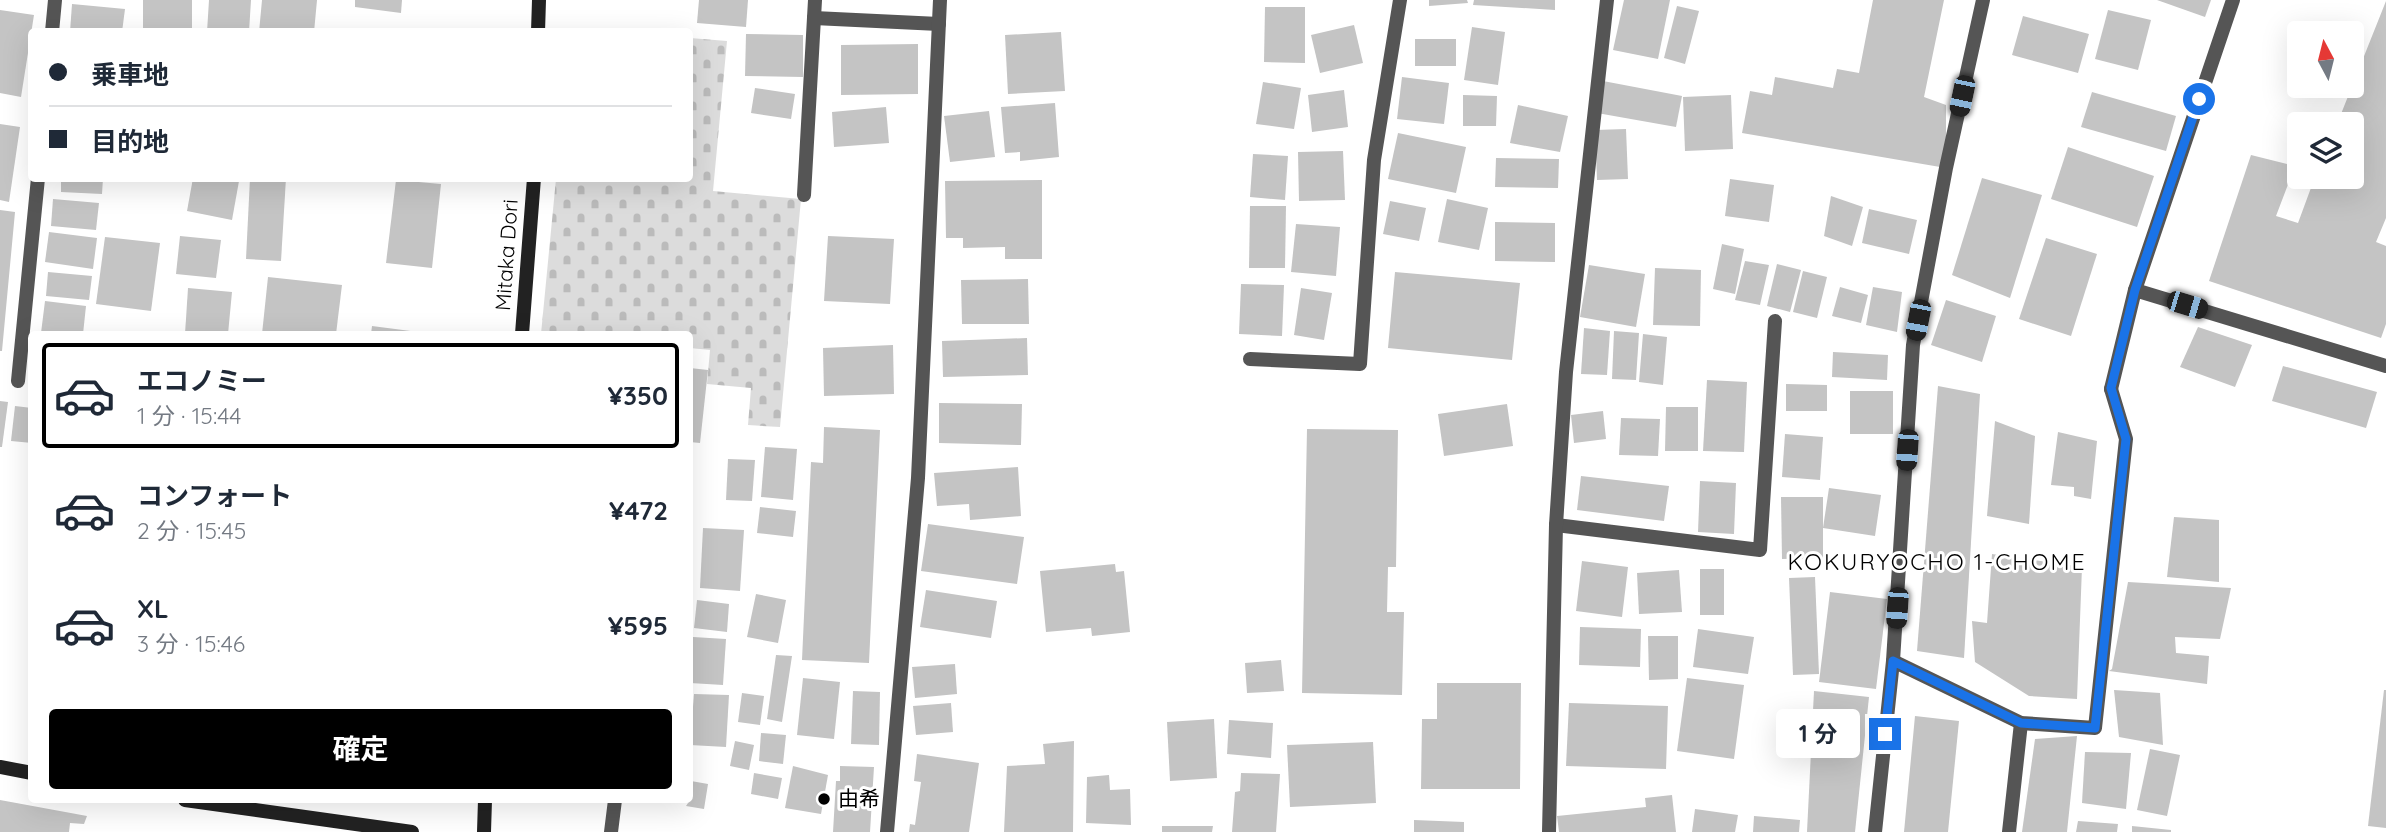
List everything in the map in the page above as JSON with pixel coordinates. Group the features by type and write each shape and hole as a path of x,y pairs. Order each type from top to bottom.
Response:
{"main road":[{"path":"538,28 539,0"},
{"name":"Mitaka Dori","path":"522,331 534,182"},
{"path":"0,767 28,773"},
{"path":"206,803 412,832"},
{"path":"484,832 485,803"}],"street":[{"path":"52,28 55,0"},
{"path":"804,195 816,0"},
{"path":"887,832 918,478 940,0"},
{"path":"1250,359 1360,364 1374,160 1400,0"},
{"path":"1549,832 1556,525 1566,372 1607,0"},
{"path":"1875,832 1893,661 1913,345 1946,167 1983,0"},
{"path":"1893,661 2021,723 2095,728 2126,439 2111,388 2135,290 2233,0"},
{"path":"814,18 939,24"},
{"path":"18,381 38,182"},
{"path":"2135,290 2386,366"},
{"path":"1556,525 1760,550 1775,321"},
{"path":"2009,832 2021,723"},
{"path":"611,832 615,803"}],"green space":[{"path":"693,38 727,41 713,191 801,199 780,427 748,425 751,388 707,384 710,350 693,348 693,331 541,331 556,182 693,182"}],"building":[{"path":"143,0 192,0 192,28 143,28"},
{"path":"209,0 251,0 249,28 207,28"},
{"path":"262,0 317,0 314,28 259,28"},
{"path":"355,0 402,0 401,13 355,7"},
{"path":"699,0 748,0 746,27 697,23"},
{"path":"1429,0 1467,0 1468,3 1429,6"},
{"path":"1474,0 1555,0 1555,10 1473,5"},
{"path":"1624,0 1670,0 1658,59 1613,50"},
{"path":"1873,0 1944,0 1924,97 1946,105 1946,168 1742,133 1750,91 1772,95 1775,77 1833,88 1837,69 1859,73"},
{"path":"2157,0 2211,0 2205,17"},
{"path":"2386,1 2386,218 2376,242 2386,246 2386,324 2381,338 2209,281 2251,155 2287,164 2287,187 2276,216 2298,223 2311,189 2364,189 2364,112 2342,112 2347,98 2364,98 2364,56"},
{"path":"72,4 125,9 123,28 70,28"},
{"path":"1677,6 1699,11 1685,64 1664,58"},
{"path":"1265,7 1305,7 1305,63 1264,62"},
{"path":"0,10 34,15 32,28 28,28 28,53 21,97 0,93"},
{"path":"2108,10 2151,20 2138,70 2095,59"},
{"path":"2023,16 2089,34 2078,73 2012,55"},
{"path":"1354,25 1363,63 1320,73 1311,35"},
{"path":"1472,27 1505,32 1498,85 1464,80"},
{"path":"1061,32 1065,91 1008,94 1005,35"},
{"path":"746,34 803,35 803,77 745,76"},
{"path":"1415,39 1456,39 1456,66 1415,66"},
{"path":"918,44 918,94 841,95 841,45"},
{"path":"1402,77 1449,83 1444,124 1397,119"},
{"path":"1603,81 1682,96 1676,127 1597,113"},
{"path":"1263,82 1301,88 1294,129 1256,124"},
{"path":"755,88 795,94 791,119 751,113"},
{"path":"1344,90 1348,127 1312,132 1308,95"},
{"path":"2092,92 2176,116 2166,151 2081,127"},
{"path":"1463,95 1497,96 1496,126 1463,126"},
{"path":"1731,95 1733,149 1685,151 1683,97"},
{"path":"1055,103 1059,157 1020,161 1020,152 1005,153 1001,107"},
{"path":"1518,105 1568,116 1560,152 1510,143"},
{"path":"886,107 889,143 834,147 832,112"},
{"path":"989,111 995,157 950,162 944,116"},
{"path":"0,124 20,127 9,202 0,200"},
{"path":"1626,129 1628,179 1597,180 1595,130"},
{"path":"1398,133 1466,147 1456,193 1388,179"},
{"path":"2068,147 2154,176 2137,227 2051,199"},
{"path":"1343,151 1345,200 1299,201 1298,152"},
{"path":"1253,154 1288,156 1285,200 1250,197"},
{"path":"1496,158 1559,159 1558,188 1495,187"},
{"path":"1982,178 2042,195 2010,298 1952,275"},
{"path":"1730,179 1774,185 1769,222 1725,216"},
{"path":"1042,180 1042,259 1005,259 1005,247 963,248 963,238 946,238 945,181"},
{"path":"61,182 103,182 102,194 61,192"},
{"path":"192,182 239,182 232,220 187,211"},
{"path":"250,182 286,182 281,261 246,259"},
{"path":"396,182 441,184 432,268 386,263"},
{"path":"1831,196 1863,207 1852,246 1824,236"},
{"path":"53,199 99,203 96,230 51,226"},
{"path":"1447,199 1488,208 1479,250 1438,242"},
{"path":"1390,201 1426,208 1419,241 1383,234"},
{"path":"1250,206 1286,206 1285,268 1249,268"},
{"path":"1869,209 1917,220 1909,254 1862,243"},
{"path":"0,210 15,212 2,351 0,351"},
{"path":"1495,222 1555,223 1555,262 1495,261"},
{"path":"1296,224 1340,227 1336,276 1291,272"},
{"path":"49,232 97,238 93,269 45,262"},
{"path":"180,236 221,240 216,278 176,274"},
{"path":"828,236 894,239 890,304 824,301"},
{"path":"105,237 160,243 151,311 96,304"},
{"path":"2046,238 2097,254 2071,336 2019,319"},
{"path":"1722,244 1744,249 1735,294 1713,289"},
{"path":"1745,261 1769,265 1760,305 1735,300"},
{"path":"1777,264 1801,270 1790,312 1767,306"},
{"path":"1589,265 1645,274 1636,327 1580,317"},
{"path":"1655,268 1701,270 1700,326 1653,325"},
{"path":"1803,271 1827,277 1817,318 1793,312"},
{"path":"48,272 92,276 89,300 46,296"},
{"path":"1395,272 1520,283 1512,360 1388,348"},
{"path":"268,277 342,285 336,331 262,331"},
{"path":"1028,279 1029,324 962,324 961,280"},
{"path":"1241,284 1284,285 1282,336 1239,334"},
{"path":"1840,287 1868,295 1861,323 1832,316"},
{"path":"1873,287 1902,292 1897,332 1866,325"},
{"path":"188,288 232,292 228,331 185,331"},
{"path":"1301,288 1332,293 1324,340 1294,335"},
{"path":"1946,300 1996,316 1982,362 1931,345"},
{"path":"45,301 86,306 83,331 41,331"},
{"path":"372,326 411,331 371,331"},
{"path":"2198,327 2252,345 2235,387 2180,367"},
{"path":"1584,328 1610,331 1607,375 1581,374"},
{"path":"1614,331 1639,333 1636,380 1612,379"},
{"path":"1643,334 1667,337 1663,385 1639,382"},
{"path":"1027,338 1028,375 943,377 942,341"},
{"path":"893,345 894,394 824,396 823,348"},
{"path":"1833,352 1888,355 1887,380 1832,377"},
{"path":"2283,366 2377,392 2366,428 2272,401"},
{"path":"693,368 708,370 700,443 693,442"},
{"path":"1707,380 1747,382 1744,452 1703,451"},
{"path":"1786,384 1827,385 1827,411 1786,411"},
{"path":"1938,386 1980,394 1964,658 1917,651"},
{"path":"1850,391 1893,391 1893,434 1850,434"},
{"path":"0,401 8,402 2,447 0,447"},
{"path":"939,403 1022,404 1021,445 939,443"},
{"path":"1507,404 1513,446 1444,456 1438,414"},
{"path":"15,406 28,408 28,443 11,441"},
{"path":"1666,407 1698,407 1698,451 1665,451"},
{"path":"1603,411 1606,439 1574,443 1571,415"},
{"path":"1621,418 1660,419 1658,456 1619,455"},
{"path":"1995,421 2035,436 2029,524 1987,516"},
{"path":"824,427 880,430 869,663 802,660 811,462 823,463"},
{"path":"1307,429 1398,430 1396,567 1388,567 1387,612 1404,612 1402,695 1302,693"},
{"path":"2058,432 2097,441 2091,499 2074,496 2074,487 2051,485"},
{"path":"1785,434 1823,437 1820,480 1782,477"},
{"path":"765,447 797,449 793,500 761,497"},
{"path":"728,459 755,460 752,501 726,500"},
{"path":"1018,467 1021,516 970,520 969,504 937,506 934,473"},
{"path":"1581,476 1669,486 1664,521 1577,510"},
{"path":"1700,481 1736,483 1734,534 1698,532"},
{"path":"1829,488 1881,495 1875,536 1823,528"},
{"path":"1781,497 1823,497 1823,558 1782,559"},
{"path":"760,507 796,511 793,537 757,533"},
{"path":"2174,517 2219,520 2219,582 2167,577"},
{"path":"928,524 1024,537 1017,584 921,571"},
{"path":"703,528 744,530 740,591 700,588"},
{"path":"1992,554 2082,567 2077,699 2029,696 1975,662 1972,621 1987,623"},
{"path":"1582,561 1628,567 1622,617 1576,611"},
{"path":"1115,564 1116,572 1124,571 1130,632 1092,636 1091,628 1046,632 1040,571"},
{"path":"1700,569 1724,569 1724,615 1700,615"},
{"path":"1679,570 1682,612 1639,614 1637,573"},
{"path":"1815,577 1819,674 1793,675 1789,578"},
{"path":"2128,582 2231,588 2220,639 2175,637 2176,653 2209,656 2207,684 2109,671 2112,669"},
{"path":"926,590 997,601 991,638 920,627"},
{"path":"1830,592 1887,599 1876,689 1819,682"},
{"path":"756,594 786,600 778,643 747,637"},
{"path":"697,600 729,604 727,632 694,628"},
{"path":"1580,627 1641,629 1640,667 1579,665"},
{"path":"1698,629 1754,637 1748,674 1693,667"},
{"path":"1648,636 1678,636 1678,679 1649,680"},
{"path":"693,637 726,639 723,685 693,683"},
{"path":"776,655 792,656 782,722 767,719"},
{"path":"1281,660 1284,691 1247,693 1245,663"},
{"path":"955,664 957,694 915,698 912,667"},
{"path":"803,678 840,682 834,739 797,735"},
{"path":"1687,678 1744,685 1734,759 1677,751"},
{"path":"1437,683 1521,683 1520,789 1421,789 1422,719 1437,719"},
{"path":"2114,690 2160,693 2163,745 2119,737"},
{"path":"2386,690 2386,828 2368,826"},
{"path":"853,691 880,692 879,745 851,744"},
{"path":"1814,691 1869,697 1855,832 1807,832"},
{"path":"742,693 764,696 760,725 738,722"},
{"path":"694,694 729,695 726,747 693,745"},
{"path":"951,703 953,732 916,735 913,706"},
{"path":"1569,703 1668,706 1666,769 1566,766"},
{"path":"1915,716 1959,721 1948,832 1904,832"},
{"path":"1214,719 1217,778 1170,781 1167,722"},
{"path":"1229,720 1273,723 1271,758 1227,754"},
{"path":"761,733 786,735 783,764 759,761"},
{"path":"2077,736 2067,832 2022,832 2035,739"},
{"path":"735,741 754,745 749,770 730,766"},
{"path":"1074,741 1073,832 1004,832 1007,766 1045,764 1043,744"},
{"path":"1373,742 1376,803 1290,807 1287,745"},
{"path":"2150,749 2180,755 2167,816 2137,810"},
{"path":"2085,752 2131,753 2126,809 2082,803"},
{"path":"917,754 979,763 969,832 909,832 910,824 915,825 921,782 914,781"},
{"path":"793,766 828,775 821,814 785,808"},
{"path":"840,766 874,767 870,832 833,832 836,781 840,781"},
{"path":"754,773 782,778 778,799 751,794"},
{"path":"1241,773 1280,774 1276,832 1232,832 1235,792 1240,791"},
{"path":"1109,775 1110,790 1130,789 1131,825 1086,823 1087,777"},
{"path":"693,781 708,784 704,809 686,806 693,803"},
{"path":"1672,795 1676,832 1559,832 1557,816 1646,807 1645,798"},
{"path":"0,800 87,816 84,824 70,823 69,832 0,832"},
{"path":"1695,809 1738,815 1735,832 1692,832"},
{"path":"1754,816 1800,820 1799,832 1753,832"},
{"path":"1414,820 1464,822 1464,832 1414,832"},
{"path":"2078,821 2118,824 2117,832 2076,832"},
{"path":"1162,826 1213,826 1212,832 1162,832"},
{"path":"2132,826 2171,830 2171,832 2132,832"}],"place":[{"name":"由希","path":"824,799"}],"district":[{"name":"KOKURYOCHO 1-CHOME","path":"1937,562"}],"route":[{"path":"1885,734 1893,661 2021,723 2095,728 2126,439 2111,388 2135,290 2199,99"}]}
